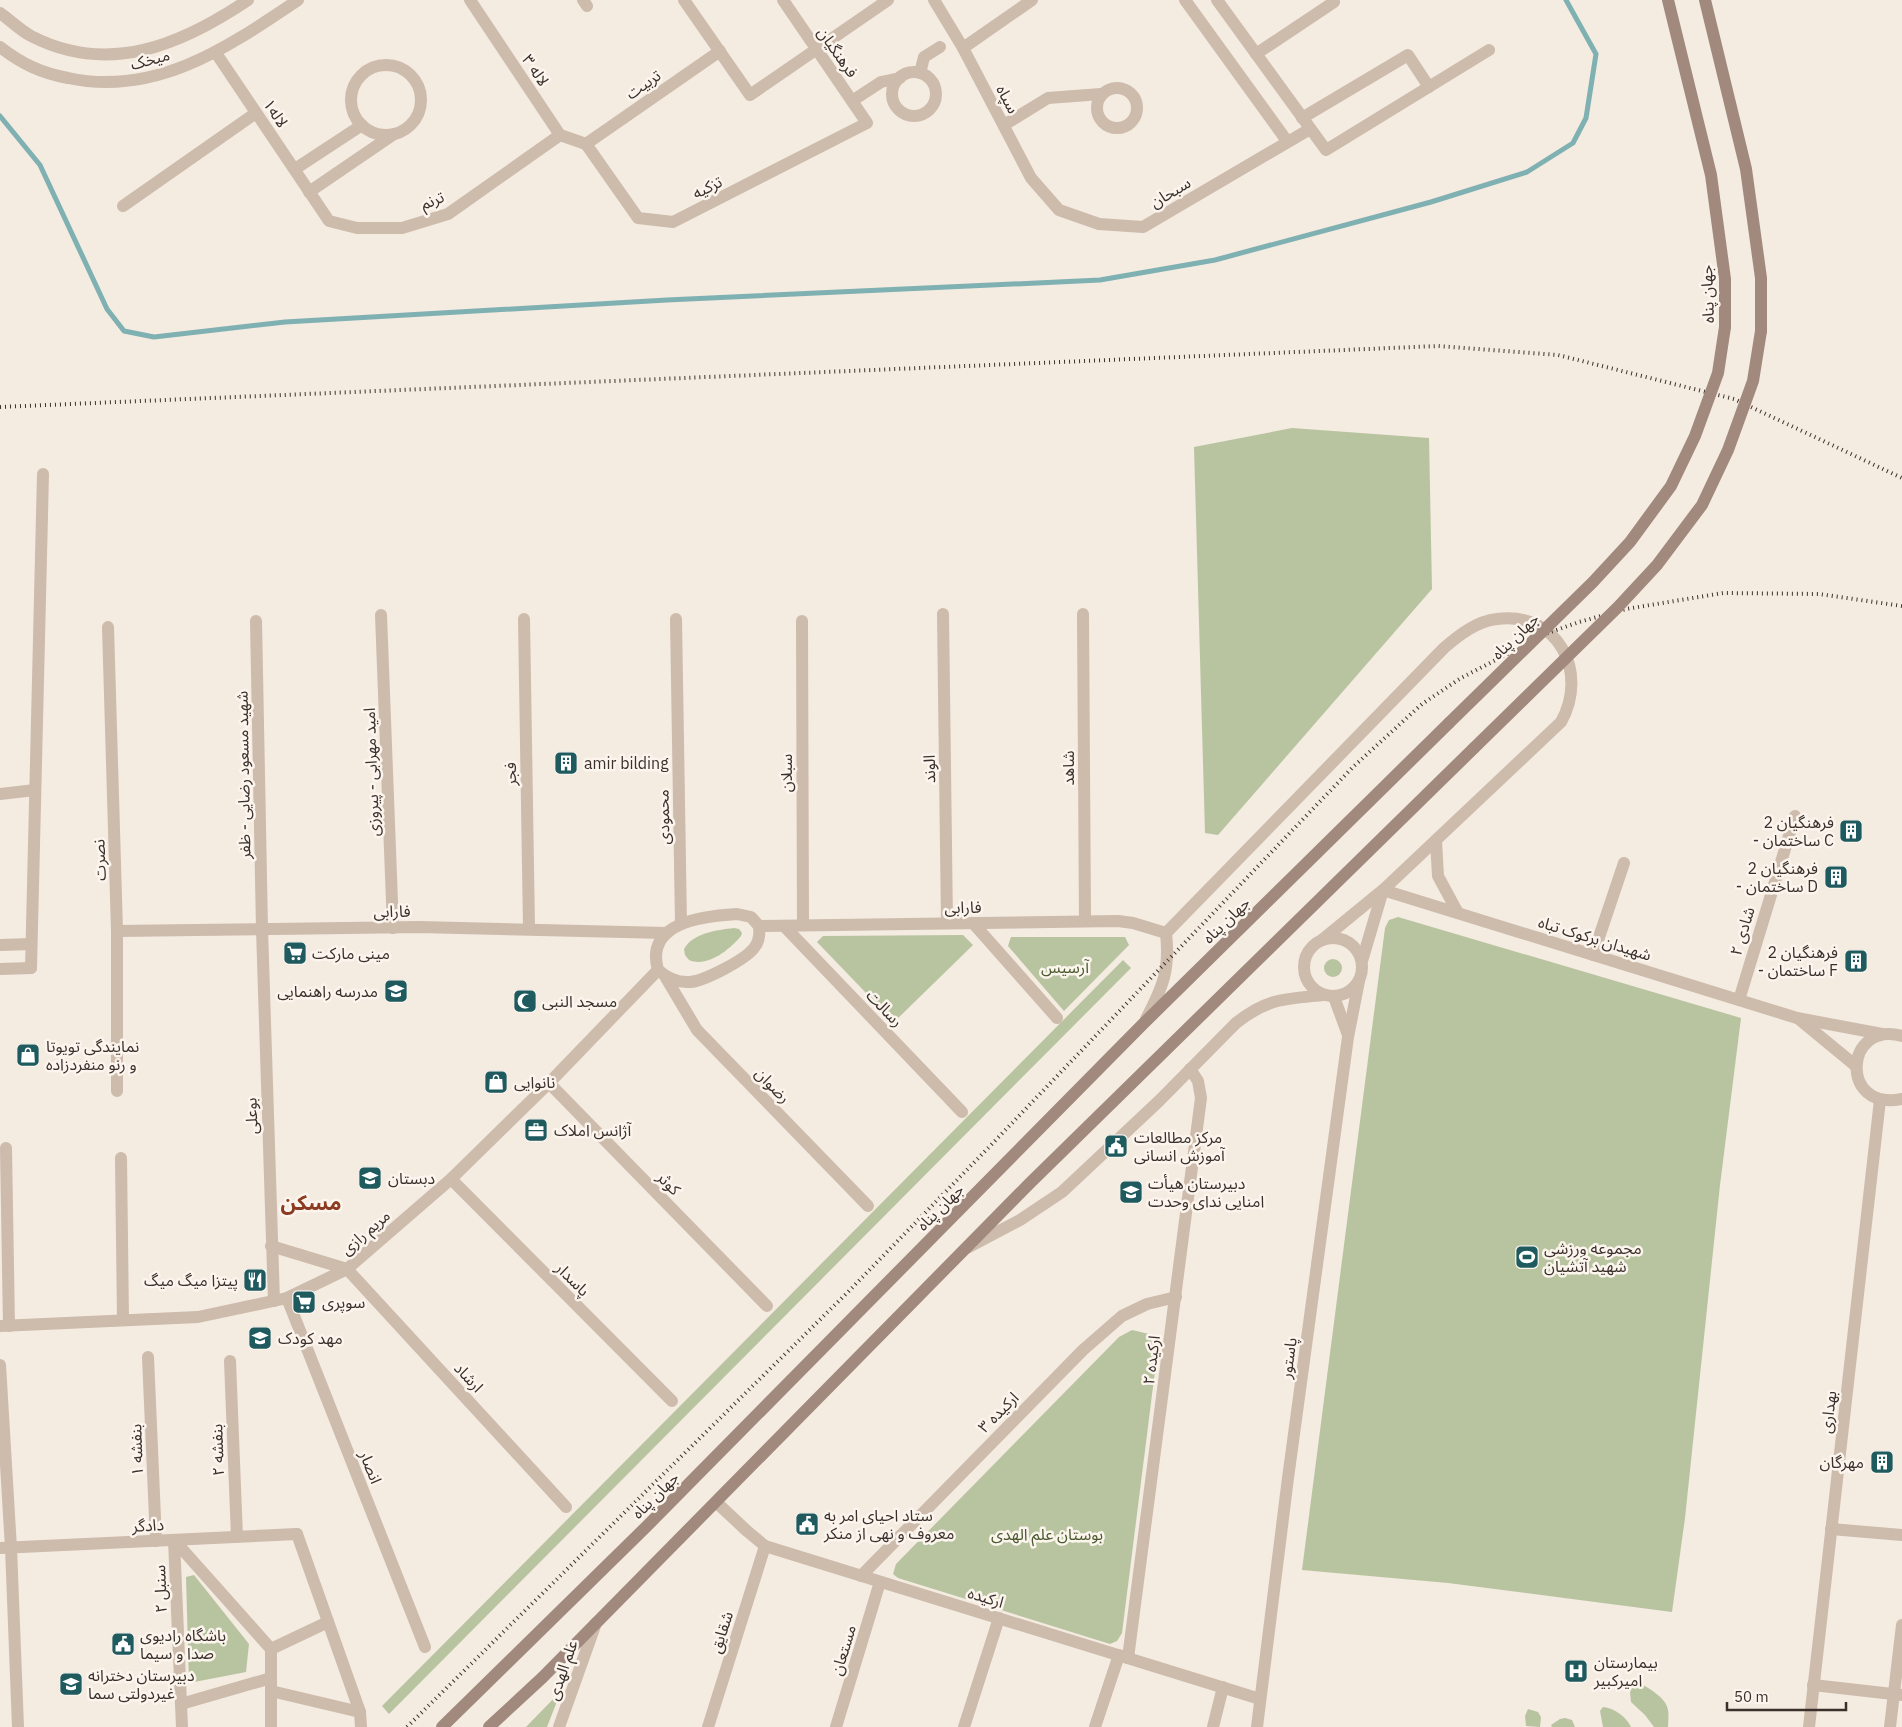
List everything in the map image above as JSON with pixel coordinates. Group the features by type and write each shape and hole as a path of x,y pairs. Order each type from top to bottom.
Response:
{"main road":[{"name":"جهان پناه","path":"442,1727 646,1527 1143,1024 1593,582 1630,542 1671,486 1695,436 1718,373 1725,327 1725,279 1711,176 1668,0"},
{"path":"489,1727 543,1677 1029,1184 1638,586 1657,565 1702,505 1728,450 1753,381 1761,331 1761,278 1746,169 1705,0"}],"street":[{"name":"میخک","path":"0,13 30,35 68,51 108,55 156,48 164,45 193,33 248,0"},
{"name":"میخک","path":"0,47 15,58 46,73 80,81 110,83 140,80 165,73 216,53 298,0"},
{"name":"لاله ۳","path":"470,0 560,135"},
{"path":"684,0 750,95 888,0"},
{"name":"فرهنگیان","path":"782,0 867,123"},
{"name":"سپاه","path":"934,0 963,48 1031,178 1059,210"},
{"path":"963,48 1032,0"},
{"path":"1185,0 1287,141"},
{"path":"1217,0 1326,150 1489,50"},
{"path":"1256,54 1334,2"},
{"path":"920,73 924,57 940,47"},
{"name":"تربیت","path":"586,144 720,51"},
{"name":"لاله۱","path":"216,53 309,192"},
{"path":"1302,118 1408,55 1429,87"},
{"path":"309,192 395,134 406,129 420,111 419,87 413,77 404,70 394,66 382,65 362,74 352,94 352,105 355,116 362,125 372,132 383,135 395,134"},
{"path":"852,101 882,82 900,78 913,72 920,73 932,81 936,95 931,108 919,115 905,114 895,104 893,90 900,78"},
{"path":"1004,125 1048,98 1101,94"},
{"path":"123,206 256,113"},
{"name":"تزکیه","path":"586,144 638,218 673,222 867,123"},
{"path":"295,169 362,125"},
{"name":"سبحان","path":"1059,210 1099,224 1143,227 1310,129"},
{"path":"560,135 586,144"},
{"name":"ترنم","path":"309,192 328,221 357,228 402,228 448,214 560,135"},
{"path":"0,969 31,968 43,474"},
{"name":"الوند","path":"942,614 947,923"},
{"name":"شاهد","path":"1083,614 1086,921"},
{"name":"امید مهرابی - پیروزی","path":"381,615 393,928"},
{"name":"فجر","path":"524,619 529,928"},
{"name":"محمودی","path":"676,619 680,924"},
{"path":"1143,1024 1159,995 1166,977 1168,944 1166,933 1444,648 1471,628 1495,619 1521,619 1533,623 1554,638 1568,660 1573,686 1567,711 1552,732 1436,841 1383,890 1313,946 1307,954 1304,974 1308,983 1315,991 1329,996"},
{"name":"شهید مسعود رضایی - ظفر","path":"256,621 262,929"},
{"name":"سبلان","path":"802,621 803,926"},
{"name":"نصرت","path":"108,627 117,931 117,1091"},
{"path":"0,794 35,790"},
{"name":"شادی ۲","path":"1738,1000 1795,816"},
{"path":"1436,841 1438,876 1458,913"},
{"path":"1593,954 1624,863"},
{"path":"1348,1037 1362,971 1362,961 1383,890"},
{"name":"شهیدان برکوک تباه","path":"1383,890 1797,1018 1902,1036"},
{"path":"737,914 751,917 759,926 759,939 754,948 722,970 690,982 678,981 662,974 656,951 667,932 680,924 710,916 737,914"},
{"name":"فارابی","path":"759,926 1118,921 1133,923 1166,933"},
{"path":"973,923 1057,1018"},
{"name":"رسالت","path":"784,926 962,1112"},
{"name":"فارابی","path":"117,931 529,928 667,932"},
{"name":"بوعلی","path":"262,929 274,1302"},
{"path":"1322,940 1337,938 1351,944 1358,952 1362,961"},
{"path":"0,945 31,944"},
{"name":"مریم رازی","path":"4,1326 198,1317 287,1298 348,1269 451,1179 662,974"},
{"name":"رضوان","path":"662,974 697,1030 868,1206"},
{"path":"965,1249 1020,1220 1062,1192 1122,1138 1236,1022 1264,1004 1281,1000 1344,994 1353,989 1359,981"},
{"name":"پاستور","path":"1256,1727 1348,1037 1329,996"},
{"path":"1797,1018 1856,1066"},
{"path":"1882,1034 1872,1038 1858,1055 1857,1077 1862,1088 1880,1100 1902,1099"},
{"name":"ارکیده ۲","path":"1095,1727 1124,1657 1176,1297 1201,1098 1198,1081 1190,1069"},
{"name":"کوثر","path":"549,1082 767,1306"},
{"name":"بهداری","path":"1808,1727 1880,1100"},
{"path":"4,1326 6,1148"},
{"path":"121,1158 123,1320"},
{"name":"پاسدار","path":"451,1179 672,1401"},
{"path":"271,1246 348,1269"},
{"name":"ارشاد","path":"348,1269 566,1507"},
{"name":"ارکیده ۳","path":"860,1576 1083,1350 1122,1316 1147,1304 1176,1297"},
{"name":"انصار","path":"287,1298 425,1647"},
{"name":"بنفشه ۱","path":"148,1357 156,1541"},
{"name":"بنفشه ۲","path":"230,1361 237,1537"},
{"path":"0,1365 6,1548 18,1727"},
{"name":"ارکیده","path":"716,1502 765,1546 1260,1698"},
{"path":"1831,1529 1902,1535"},
{"name":"دادگر","path":"6,1548 297,1534 328,1622"},
{"path":"174,1540 271,1648 271,1727"},
{"name":"سنبل ۲","path":"174,1540 182,1727"},
{"name":"شقایق","path":"708,1727 765,1546"},
{"name":"مستعان","path":"836,1727 880,1582"},
{"path":"964,1727 999,1618"},
{"path":"271,1648 328,1622 360,1712 361,1727"},
{"name":"علم الهدی","path":"559,1727 596,1623"},
{"path":"1890,1727 1898,1694 1902,1625"},
{"path":"181,1704 271,1678"},
{"path":"1813,1685 1898,1694"},
{"path":"1213,1727 1223,1687"},
{"path":"271,1691 360,1712"}],"green space":[{"path":"1292,428 1429,438 1432,589 1218,835 1205,833 1194,447"},
{"name":"مجموعه ورزشی شهید آتشیان","path":"1398,917 1741,1018 1720,1185 1685,1518 1672,1612 1448,1583 1302,1570 1385,928 1389,920"},
{"path":"739,929 742,933 741,936 724,952 710,960 696,962 689,960 685,955 684,949 693,939 713,931"},
{"path":"963,935 973,945 894,1022 817,942 823,936"},
{"name":"آرسیس","path":"1011,937 1125,937 1129,945 1064,1011 1008,946"},
{"path":"1333,959 1341,964 1342,968 1337,976 1333,977 1325,972 1324,968 1329,960"},
{"path":"1123,960 1131,968 389,1714 382,1706"},
{"name":"بوستان علم الهدی","path":"1132,1330 1149,1334 1157,1355 1122,1633 1117,1641 1110,1644 898,1578 893,1574 896,1564 1119,1337"},
{"path":"194,1575 249,1644 246,1672 189,1683 186,1577"},
{"path":"1638,1682 1656,1693 1667,1705 1668,1727 1654,1727 1645,1715 1631,1702 1630,1692 1633,1684"},
{"path":"561,1691 547,1727 526,1727"},
{"path":"1603,1707 1612,1709 1620,1714 1631,1727 1603,1727 1600,1711"},
{"path":"1528,1709 1538,1712 1541,1717 1540,1727 1526,1726 1525,1716"},
{"path":"1565,1718 1572,1720 1575,1727 1552,1727 1551,1725"}],"waterway":[{"path":"0,116 40,165 107,309 124,331 154,337 285,322 667,300 1100,280 1215,260 1431,202 1527,172 1573,143 1586,118 1596,54 1566,0"}],"railway":[{"path":"0,407 1438,346 1558,355 1734,399 1902,478"},
{"path":"407,1727 847,1293 1352,768 1422,704 1461,678 1548,633 1626,609 1723,593 1819,594 1902,606"}],"place":[{"name":"amir bilding","path":"566,763"},
{"name":"فرهنگیان 2 - ساختمان C","path":"1851,831"},
{"name":"فرهنگیان 2 - ساختمان D","path":"1836,877"},
{"name":"مینی مارکت","path":"295,953"},
{"name":"فرهنگیان 2 - ساختمان F","path":"1856,961"},
{"name":"مدرسه راهنمایی","path":"396,991"},
{"name":"مسجد النبی","path":"525,1001"},
{"name":"نمایندگی تویوتا و رنو منفردزاده","path":"28,1055"},
{"name":"نانوایی","path":"496,1082"},
{"name":"آژانس املاک","path":"536,1130"},
{"name":"مرکز مطالعات آموزش انسانی","path":"1116,1146"},
{"name":"دبستان","path":"370,1178"},
{"name":"دبیرستان هیأت امنایی ندای وحدت","path":"1131,1192"},
{"name":"مجموعه ورزشی شهید آتشیان","path":"1527,1257"},
{"name":"پیتزا میگ میگ","path":"255,1280"},
{"name":"سوپری","path":"304,1302"},
{"name":"مهد کودک","path":"260,1338"},
{"name":"مهرگان","path":"1882,1462"},
{"name":"ستاد احیای امر به معروف و نهی از منکر","path":"807,1524"},
{"name":"باشگاه رادیوی صدا و سیما","path":"123,1644"},
{"name":"بیمارستان امیرکبیر","path":"1576,1671"},
{"name":"دبیرستان دخترانه غیردولتی سما","path":"71,1684"}],"district":[{"name":"مسکن","path":"311,1202"}]}
